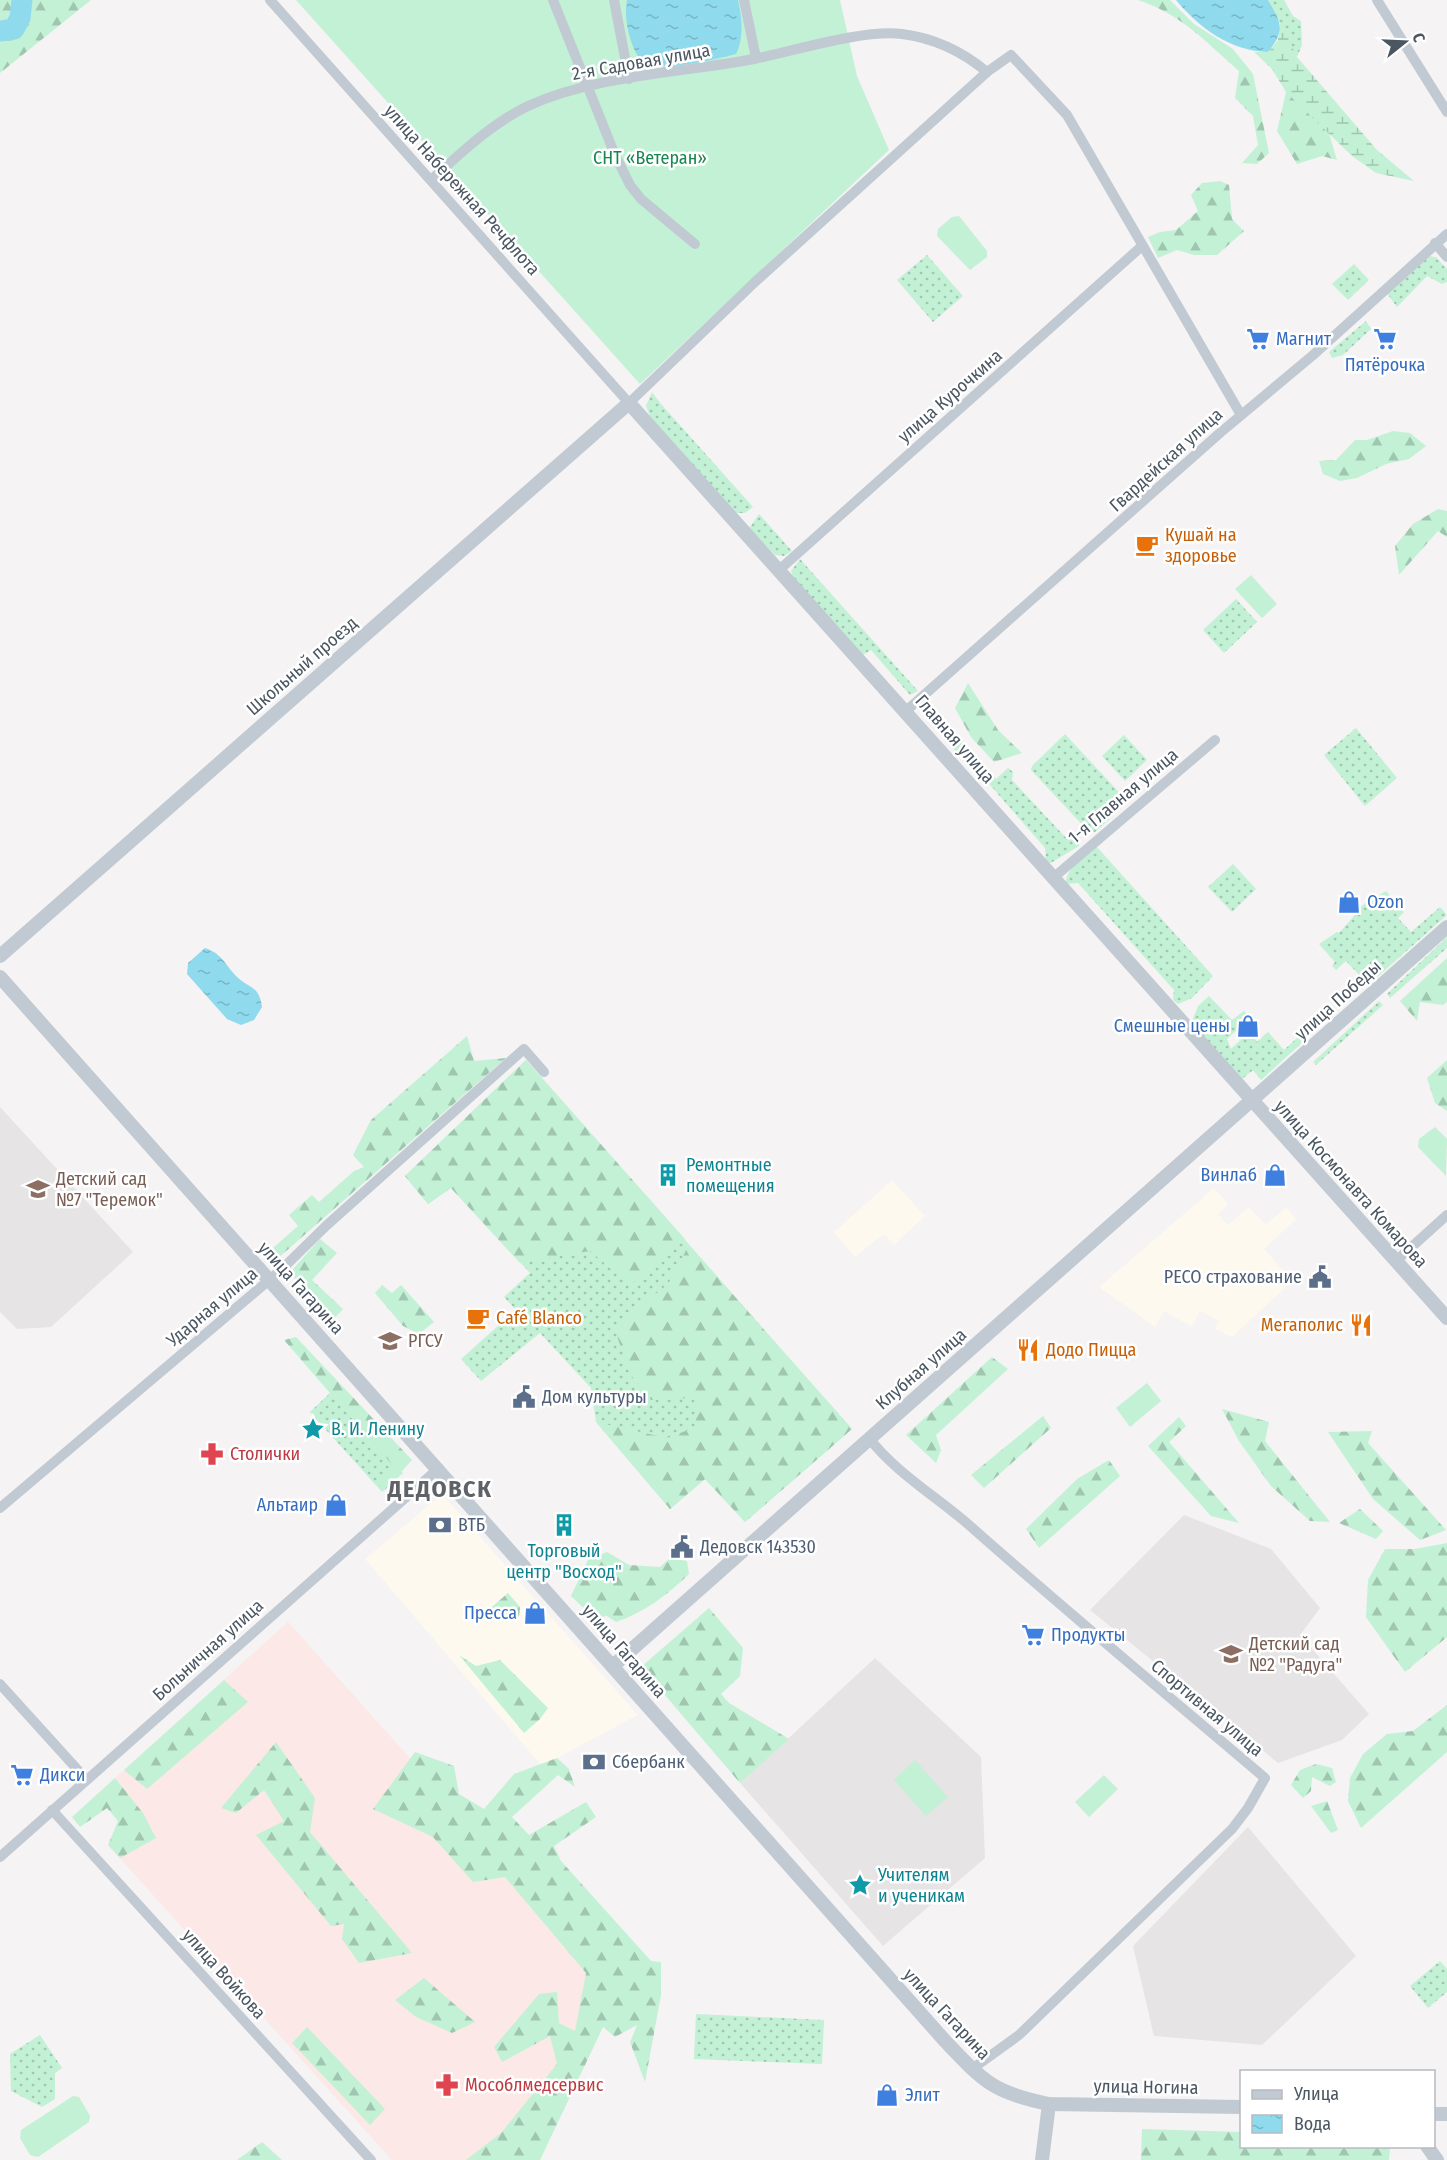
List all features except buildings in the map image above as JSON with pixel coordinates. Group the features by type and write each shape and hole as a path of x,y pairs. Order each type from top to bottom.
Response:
{"street":[{"name":"улица Набережная Речфлота","path":"270,0 629,403"},
{"path":"553,0 630,186 640,199 695,244"},
{"path":"614,0 629,80"},
{"path":"744,0 756,58"},
{"path":"1377,0 1447,112"},
{"name":"2-я Садовая улица","path":"431,180 504,120 527,107 587,85 756,58 846,39 902,34 954,49 987,72"},
{"path":"629,403 755,282 987,72 1011,56 1067,115 1241,415"},
{"name":"Гвардейская улица","path":"906,711 1241,415 1312,356 1447,234"},
{"path":"1435,243 1447,257"},
{"name":"улица Курочкина","path":"779,570 1142,246"},
{"name":"Главная улица","path":"629,403 1252,1100"},
{"name":"Школьный проезд","path":"0,956 629,403"},
{"name":"1-я Главная улица","path":"1053,878 1215,740"},
{"name":"улица Победы","path":"1252,1100 1447,927"},
{"name":"улица Гагарина","path":"0,977 972,2069 987,2083 1018,2097 1049,2104"},
{"name":"Ударная улица","path":"0,1508 270,1280 524,1049 544,1072"},
{"name":"улица Космонавта Комарова","path":"1252,1100 1447,1318"},
{"name":"Клубная улица","path":"613,1666 1252,1100"},
{"path":"1396,1261 1447,1215"},
{"name":"Спортивная улица","path":"869,1438 879,1452 940,1500 1098,1639 1265,1778 1232,1829 1019,2035 972,2069"},
{"name":"Больничная улица","path":"0,1857 439,1468"},
{"path":"0,1684 86,1779"},
{"name":"улица Войкова","path":"52,1810 371,2160"},
{"path":"1042,2160 1049,2104"},
{"name":"улица Ногина","path":"1049,2104 1240,2107"}],"shaded area":[{"name":"Детский сад №7 \"Теремок\"","path":"0,1107 133,1252 51,1327 17,1329 0,1312"},
{"path":"892,1180 925,1216 894,1245 884,1234 855,1257 834,1232"},
{"path":"1214,1188 1228,1204 1218,1214 1228,1225 1249,1207 1266,1225 1286,1207 1296,1219 1264,1249 1290,1278 1282,1285 1285,1288 1232,1337 1215,1329 1219,1321 1200,1311 1192,1327 1164,1311 1155,1327 1099,1287"},
{"path":"442,1494 638,1715 542,1766 365,1559"},
{"name":"Детский сад №2 \"Радуга\"","path":"1184,1515 1271,1549 1320,1608 1300,1635 1369,1714 1342,1740 1278,1763 1090,1610"},
{"path":"288,1622 611,1983 513,2160 392,2160 108,1845 143,1813 115,1778"},
{"path":"875,1658 981,1757 985,1858 883,1946 740,1783"},
{"path":"1248,1827 1356,1956 1262,2045 1154,2036 1133,1946"}],"green space":[{"path":"0,0 91,0 0,73"},
{"name":"СНТ «Ветеран»","path":"296,0 840,0 857,76 889,150 640,384"},
{"path":"1138,0 1170,0 1194,24 1233,49 1253,74 1269,153 1257,164 1242,163 1258,145 1253,116 1235,98 1239,71 1180,21"},
{"path":"1268,0 1284,0 1293,16 1301,21 1302,45 1297,57"},
{"path":"1280,21 1297,57 1377,150 1414,181 1376,173 1352,156 1286,92 1272,69 1254,52 1268,52 1278,40"},
{"path":"1298,63 1309,114 1329,133 1337,160 1322,156 1297,164 1277,131 1286,92"},
{"path":"1220,181 1229,185 1232,219 1244,231 1217,255 1194,255 1177,250 1158,258 1148,237 1160,232 1176,230 1198,211 1191,195 1202,183"},
{"path":"959,216 987,251 987,257 970,270 937,236 938,229 952,217"},
{"path":"927,255 963,296 933,322 897,280"},
{"path":"1427,256 1436,257 1447,269 1447,282 1442,284 1427,276 1397,307 1386,292"},
{"path":"1354,264 1369,280 1348,300 1332,284"},
{"path":"1366,321 1371,329 1343,355 1332,358 1329,352"},
{"path":"652,392 753,507 745,513 736,513 651,418 646,406"},
{"path":"1393,431 1410,433 1426,446 1409,459 1386,464 1357,478 1340,481 1323,474 1319,461 1336,460 1355,440 1367,440"},
{"path":"1438,509 1447,511 1447,537 1438,531 1399,575 1395,546 1413,524"},
{"path":"759,514 792,551 784,556 775,555 752,532 750,527"},
{"path":"800,559 918,691 910,695 871,650 863,655 793,577 791,571"},
{"path":"1251,575 1277,604 1262,618 1235,589"},
{"path":"1236,599 1257,622 1224,653 1203,630"},
{"path":"968,683 998,730 1022,753 994,762 971,737 955,708"},
{"path":"927,700 996,779 1008,768 1013,772 1012,780 1067,839 1073,836 1080,840 1079,846 1049,864 1046,860 1045,848 971,763 966,764 922,713 921,707"},
{"path":"1356,728 1397,778 1365,806 1324,755"},
{"path":"1065,734 1128,802 1095,832 1089,832 1031,770 1032,766"},
{"path":"1124,735 1147,760 1125,781 1102,756"},
{"path":"1096,846 1213,976 1192,998 1178,1004 1173,1000 1174,990 1078,883 1066,884 1072,868"},
{"path":"1233,864 1256,889 1232,912 1208,887"},
{"path":"1386,891 1404,912 1398,918 1411,932 1440,907 1447,915 1375,979 1364,980 1346,961 1336,970 1332,966 1335,962 1319,944 1337,932 1339,933 1354,916 1353,914 1370,899"},
{"path":"1447,937 1447,948 1390,998 1387,994"},
{"path":"1447,958 1447,1002 1443,1005 1420,1002 1417,1021 1400,1001"},
{"path":"1209,996 1232,1020 1244,1011 1250,1018 1227,1039 1231,1049 1249,1032 1257,1042 1268,1032 1284,1050 1298,1037 1303,1042 1261,1080 1253,1070 1241,1080 1193,1026 1192,1021 1198,1006"},
{"path":"1379,1001 1383,1005 1316,1065 1313,1062"},
{"path":"467,1036 474,1061 506,1058 277,1259 272,1254 273,1248 298,1226 289,1215 312,1195 319,1202 354,1171 364,1167 353,1155 371,1120"},
{"path":"526,1060 852,1429 745,1522 705,1479 670,1509 596,1422 591,1388 540,1333 481,1381 461,1359 516,1310 504,1297 530,1273 451,1188 428,1204 405,1176"},
{"path":"526,1060 685,1239 630,1285 590,1251 520,1263 451,1188 428,1204 405,1176"},
{"path":"1447,1060 1447,1111 1435,1103 1427,1078"},
{"path":"1435,1127 1447,1139 1446,1176 1418,1147 1419,1139"},
{"path":"320,1239 337,1253 312,1280 343,1309 333,1320 295,1280 293,1269"},
{"path":"689,1245 852,1429 745,1522 705,1479 670,1509 596,1422 667,1438 696,1427 694,1398 651,1400 630,1374 614,1327 668,1284"},
{"path":"382,1285 392,1293 401,1285 434,1322 419,1334 403,1326 375,1293"},
{"path":"296,1337 412,1460 385,1490 377,1483 395,1468 284,1340"},
{"path":"992,1357 1008,1369 936,1435 941,1450 936,1463 906,1435"},
{"path":"1147,1383 1161,1401 1130,1427 1116,1408"},
{"path":"331,1392 403,1473 382,1492 310,1412"},
{"path":"1222,1409 1269,1422 1265,1441 1330,1522 1310,1521 1271,1486 1239,1441"},
{"path":"1043,1416 1051,1428 984,1488 971,1475"},
{"path":"1179,1417 1186,1426 1169,1442 1239,1523 1211,1516 1148,1446"},
{"path":"1372,1431 1368,1443 1446,1530 1420,1540 1373,1499 1328,1432"},
{"path":"1109,1460 1120,1476 1039,1548 1026,1529 1077,1479"},
{"path":"1360,1509 1383,1531 1376,1539 1339,1523"},
{"path":"1447,1543 1447,1637 1405,1672 1366,1617 1368,1580 1385,1549 1415,1549"},
{"path":"607,1552 629,1565 660,1567 670,1558 687,1561 689,1574 655,1602 627,1618 616,1622 607,1616 594,1618 571,1596 588,1560"},
{"path":"508,1593 520,1607 519,1617 501,1613 479,1618"},
{"path":"709,1608 743,1648 740,1676 721,1694 729,1703 789,1739 740,1783 641,1667"},
{"path":"459,1655 476,1666 500,1660 548,1708 540,1719 524,1733"},
{"path":"224,1680 248,1702 147,1789 124,1770"},
{"path":"1447,1705 1447,1752 1361,1828 1348,1801 1350,1778 1363,1754 1387,1734 1413,1731"},
{"path":"276,1742 315,1798 310,1832 412,1953 359,1963 342,1939 344,1924 331,1926 256,1835 284,1821 264,1790 236,1813 221,1808"},
{"path":"415,1752 454,1766 459,1794 484,1809 514,1774 557,1758 569,1769 575,1787 558,1775 512,1817 529,1835 586,1802 596,1817 554,1846 561,1861 651,1961 661,1962 661,1995 645,2082 630,2042 637,2025 615,2037 603,2027 540,2160 466,2160 501,2133 557,2064 550,2036 502,2062 494,2047 539,1994 557,1992 559,2023 575,2031 586,1973 505,1877 473,1882 433,1837 373,1809"},
{"path":"915,1760 948,1797 926,1816 894,1780"},
{"path":"1316,1764 1332,1768 1336,1782 1330,1786 1312,1777 1311,1791 1303,1798 1291,1785 1300,1770"},
{"path":"1104,1775 1118,1789 1089,1817 1075,1802"},
{"path":"115,1778 143,1813 156,1838 120,1858 108,1845 118,1821 107,1808 80,1827 72,1817"},
{"path":"1327,1801 1338,1830 1331,1833 1311,1806"},
{"path":"1440,1961 1447,1969 1447,1992 1428,2008 1410,1986"},
{"path":"424,1978 475,2022 452,2033 416,2017 395,2000"},
{"path":"696,2014 824,2020 822,2064 694,2059"},
{"path":"307,2027 385,2109 370,2125 292,2043"},
{"path":"40,2035 62,2068 55,2073 55,2099 42,2107 11,2091 10,2054"},
{"path":"73,2096 79,2097 90,2116 89,2122 38,2157 30,2155 20,2138 21,2130"},
{"path":"1142,2129 1240,2132 1240,2148 1390,2148 1389,2160 1141,2160"},
{"path":"262,2142 282,2160 237,2160"}],"water":[{"path":"627,0 738,0 742,28 739,48 736,54 713,60 668,66 645,66 629,35 626,17"},
{"path":"1176,0 1268,0 1280,26 1277,38 1268,52 1241,47 1205,28"},
{"path":"205,948 219,956 236,976 256,991 262,1007 254,1020 241,1025 227,1019 187,974 188,963"}],"waterway":[{"path":"0,31 14,29 20,18 22,0"}],"place":[{"name":"Магнит","path":"1258,339"},
{"name":"Пятёрочка","path":"1385,339"},
{"name":"Кушай на здоровье","path":"1147,545"},
{"name":"Ozon","path":"1349,902"},
{"name":"Смешные цены","path":"1248,1026"},
{"name":"Ремонтные помещения","path":"668,1175"},
{"name":"Винлаб","path":"1275,1175"},
{"name":"Детский сад №7 \"Теремок\"","path":"38,1189"},
{"name":"РЕСО страхование","path":"1320,1277"},
{"name":"Café Blanco","path":"478,1318"},
{"name":"Мегаполис","path":"1361,1325"},
{"name":"РГСУ","path":"390,1341"},
{"name":"Додо Пицца","path":"1028,1350"},
{"name":"Дом культуры","path":"524,1397"},
{"name":"В. И. Ленину","path":"313,1429"},
{"name":"Столички","path":"212,1454"},
{"name":"Альтаир","path":"336,1505"},
{"name":"ВТБ","path":"440,1525"},
{"name":"Торговый центр \"Восход\"","path":"564,1525"},
{"name":"Дедовск 143530","path":"682,1547"},
{"name":"Пресса","path":"535,1613"},
{"name":"Продукты","path":"1033,1635"},
{"name":"Детский сад №2 \"Радуга\"","path":"1231,1654"},
{"name":"Сбербанк","path":"594,1762"},
{"name":"Дикси","path":"22,1775"},
{"name":"Учителям и ученикам","path":"860,1885"},
{"name":"Мособлмедсервис","path":"447,2085"},
{"name":"Элит","path":"887,2095"}],"district":[{"name":"ДЕДОВСК","path":"440,1489"}]}
